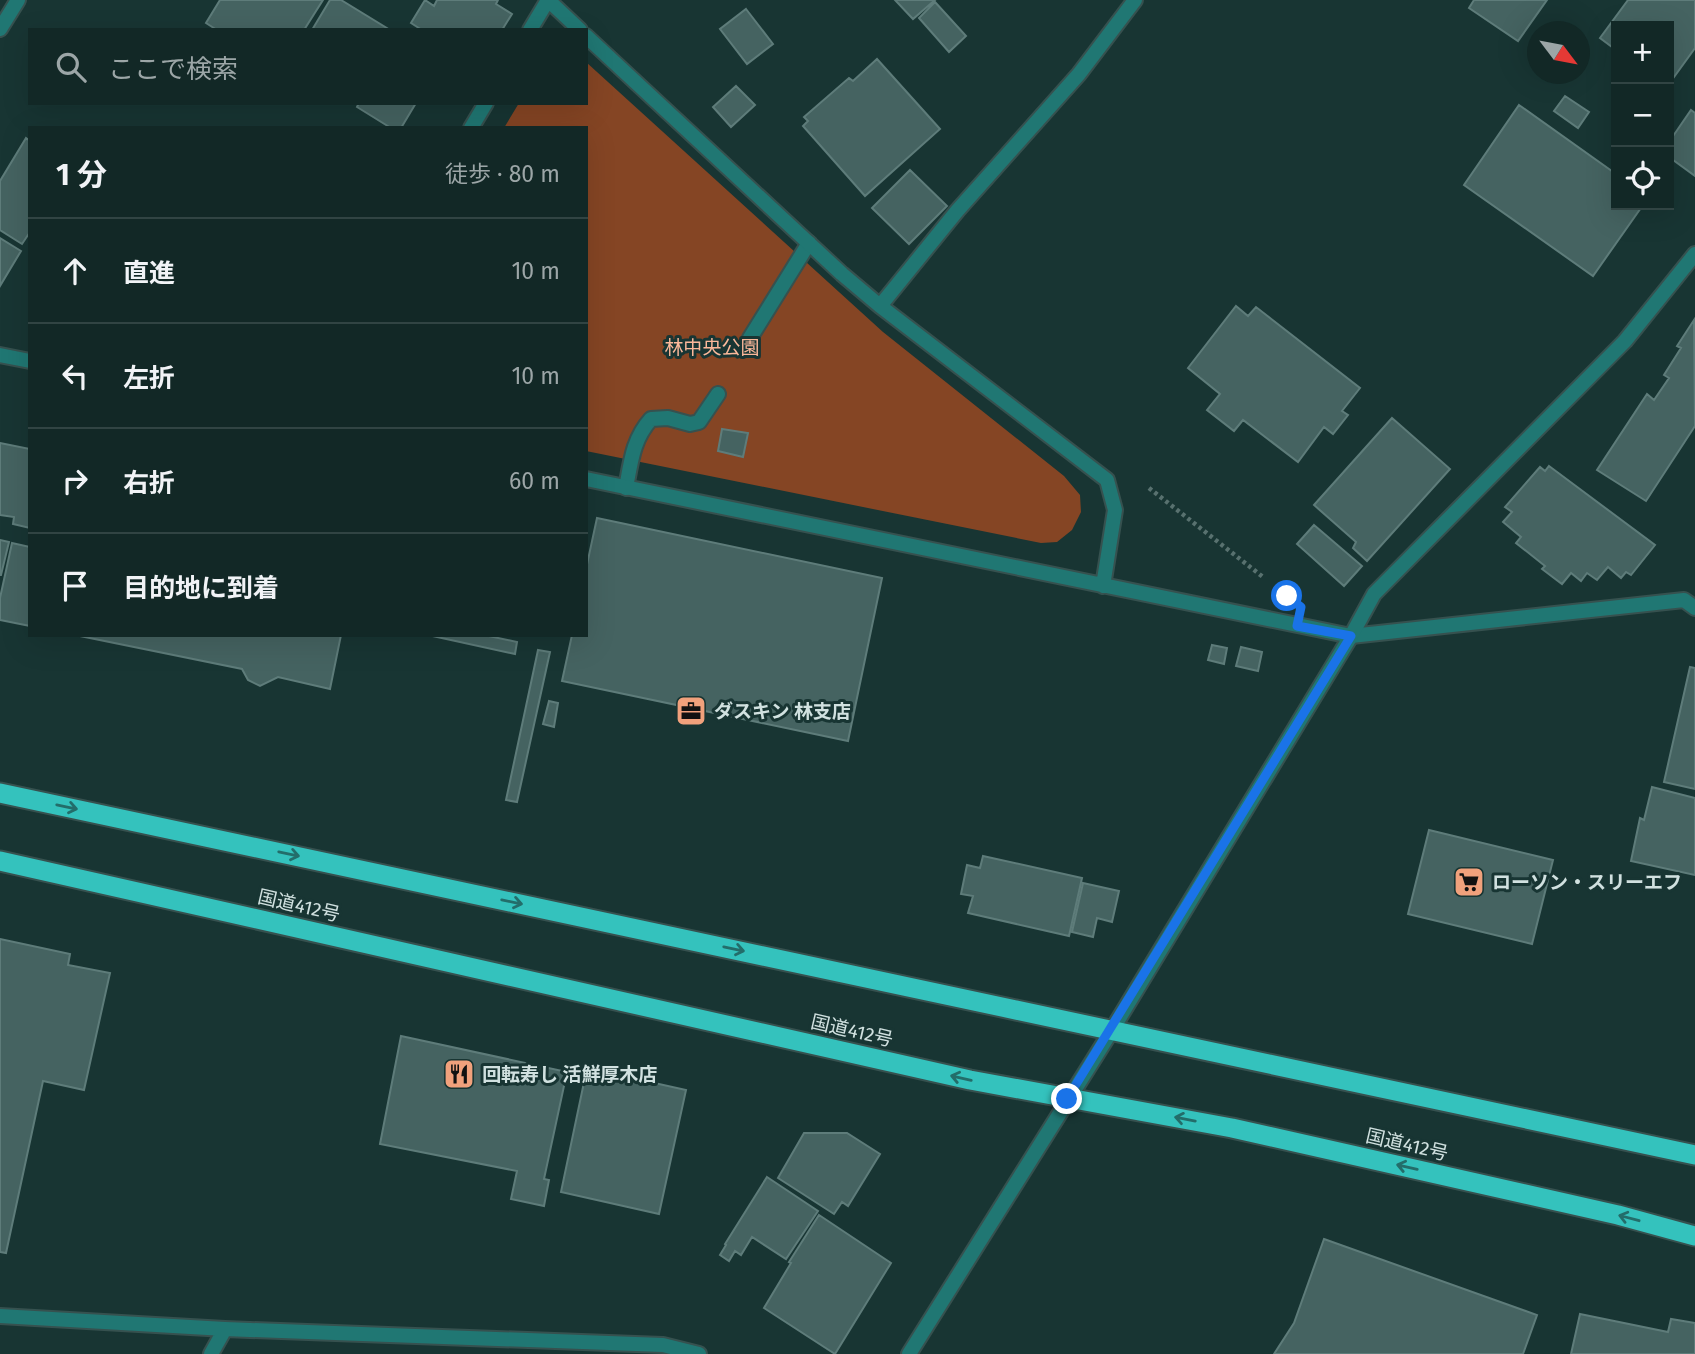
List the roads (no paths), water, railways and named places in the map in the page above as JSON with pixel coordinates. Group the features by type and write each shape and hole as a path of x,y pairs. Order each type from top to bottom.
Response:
{"highway":[{"path":"0,793 1695,1156"},
{"name":"国道412号","path":"0,861 957,1077 1232,1128 1618,1215 1695,1236"}],"street":[{"path":"531,28 548,0 578,28"},
{"path":"880,306 957,211 1079,74 1135,0"},
{"path":"0,2 17,2"},
{"path":"0,29 17,2"},
{"path":"588,38 880,306 1107,480 1115,510 1103,586"},
{"path":"472,126 485,105"},
{"path":"750,338 809,243"},
{"path":"909,1354 1112,1030 1374,594 1625,341 1695,254"},
{"path":"0,355 28,361"},
{"path":"626,488 633,448 641,430 651,419 668,418 690,424 699,422 718,394"},
{"path":"588,479 1351,636 1684,600 1695,608"},
{"path":"0,1315 225,1329 663,1345 699,1354"},
{"path":"211,1354 225,1329"}],"place":[{"name":"ダスキン 林支店","path":"691,711"},
{"name":"ローソン・スリーエフ","path":"1469,882"},
{"name":"回転寿し 活鮮厚木店","path":"459,1074"}],"park label":[{"name":"林中央公園","path":"712,347"}]}
